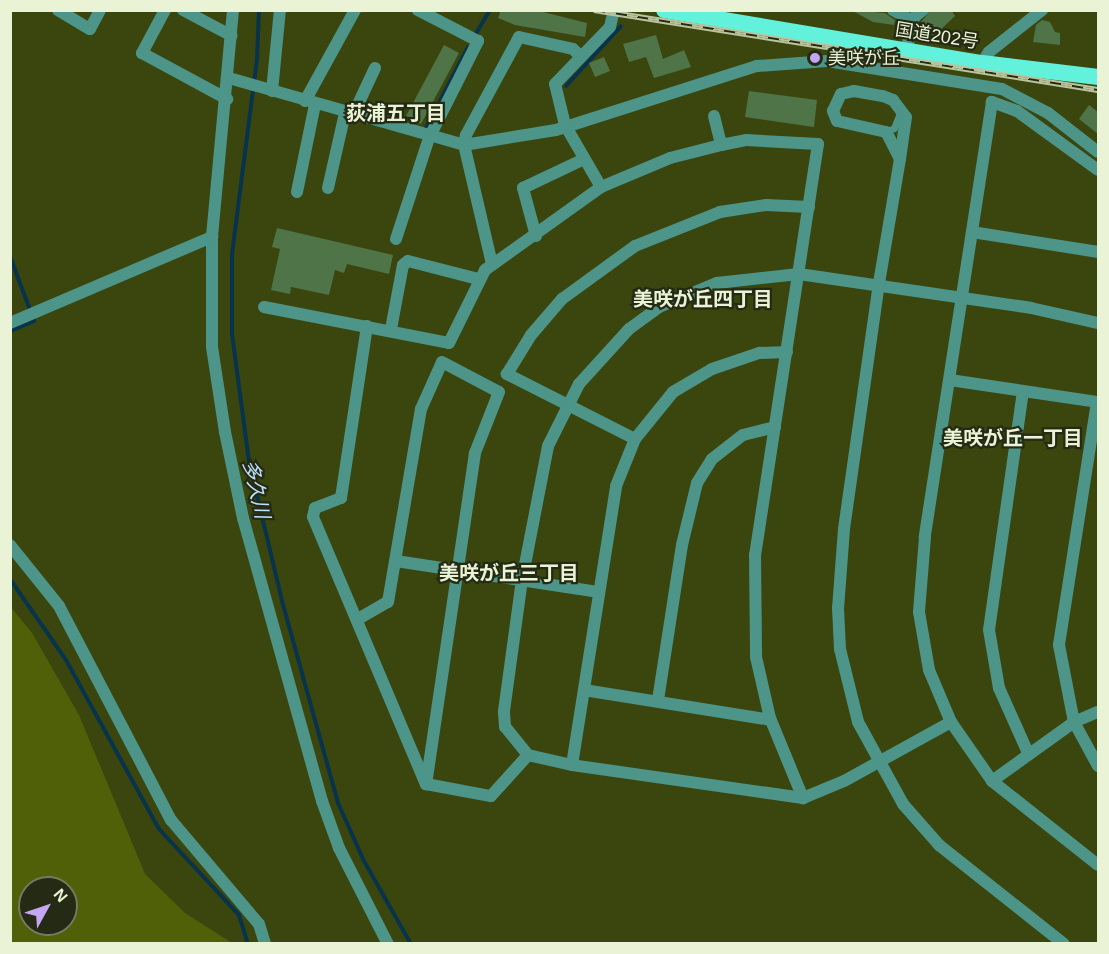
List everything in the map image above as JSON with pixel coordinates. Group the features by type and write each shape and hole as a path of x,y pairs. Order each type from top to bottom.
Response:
{"highway":[{"name":"国道202号","path":"664,10 907,52 1098,77"}],"street":[{"path":"58,10 90,29 100,10"},
{"path":"165,10 142,52 227,99"},
{"path":"183,10 232,36"},
{"path":"233,10 229,78 212,237 212,347 243,518 322,801 339,848 388,944"},
{"path":"272,91 280,10"},
{"path":"297,192 310,103 355,10"},
{"path":"396,239 429,138 473,38 418,10"},
{"path":"601,187 565,125 555,84 609,27 614,10"},
{"path":"893,10 911,20"},
{"path":"907,52 911,20 923,10"},
{"path":"982,63 990,52 1042,10"},
{"path":"492,264 464,145 519,37 573,49 580,56"},
{"path":"229,78 429,138 464,145 565,125 757,66 827,61 1002,89 1048,113 1098,152"},
{"path":"328,188 349,114 375,68"},
{"path":"900,159 886,132 837,121 833,111 841,94 854,91 883,96 901,107 906,117 900,159 879,284 844,529 838,608 840,649 852,700 878,762 903,804 939,845 1064,944"},
{"path":"1098,170 1017,111 992,102 925,537 919,612 929,670 951,722 992,781 1098,865"},
{"path":"714,116 721,145"},
{"path":"264,307 391,329 449,343 478,279 492,264 536,236 601,187 670,158 746,140 818,144 755,555 756,657 771,720 803,798"},
{"path":"536,236 523,188 584,159"},
{"path":"635,439 507,374 531,334 562,299 635,246 710,216 766,205 809,207"},
{"path":"972,232 1098,252"},
{"path":"10,323 212,237"},
{"path":"391,329 403,265 408,261 478,279"},
{"path":"951,722 878,762 803,798 572,765 528,754 505,727 504,711 522,580 540,474 567,405 601,357 659,308 717,283 799,274 963,297 1098,323"},
{"path":"367,326 341,498 315,508 313,517 426,784"},
{"path":"572,765 616,486 635,439 673,392 712,369 759,353 787,352"},
{"path":"358,619 388,602 396,561 406,482 421,409 442,362 499,392 475,453 426,784"},
{"path":"950,380 1098,402 1059,645 1074,722 1098,766"},
{"path":"1023,391 989,630 999,688 1029,755"},
{"path":"658,700 682,545 697,483 712,459 743,435 775,427"},
{"path":"10,545 59,606 171,820 259,924 265,944"},
{"path":"396,561 598,592"},
{"path":"584,690 658,700 771,720"},
{"path":"992,781 1074,722 1098,712"},
{"path":"426,784 491,796 528,754"}],"lane":[{"path":"886,132 900,121 901,107"}],"green space":[{"path":"10,606 32,633 79,715 145,874 185,913 232,943 11,943"}],"building":[{"path":"501,10 543,12 587,23 585,37 515,25 498,18"},
{"path":"851,10 885,13 895,20 894,25 873,22"},
{"path":"931,10 951,10 955,16 934,36 921,22"},
{"path":"1042,20 1050,22 1055,32 1060,33 1060,45 1033,42 1036,25"},
{"path":"656,35 663,59 684,50 691,67 654,78 646,57 629,62 623,44"},
{"path":"444,45 459,53 421,124 406,116"},
{"path":"604,57 610,71 595,77 589,63"},
{"path":"749,91 817,100 814,127 745,117"},
{"path":"1089,105 1098,112 1098,134 1079,119"},
{"path":"277,228 393,255 389,274 347,264 344,273 335,270 329,295 291,287 290,294 271,290 280,249 272,247"}],"waterway":[{"name":"多久川","path":"259,10 257,59 232,254 232,334 249,462 282,601 338,803 364,861 411,944"},
{"path":"475,35 490,10"},
{"path":"566,86 621,26"},
{"path":"425,130 468,47"},
{"path":"10,256 34,321 10,331"},
{"path":"10,579 66,660 159,829 239,915 248,944"}],"railway":[{"path":"594,10 1098,90"}],"place":[{"name":"美咲が丘","path":"815,58"}],"district":[{"name":"荻浦五丁目","path":"396,113"},
{"name":"美咲が丘四丁目","path":"703,299"},
{"name":"美咲が丘一丁目","path":"1013,438"},
{"name":"美咲が丘三丁目","path":"509,573"}]}
